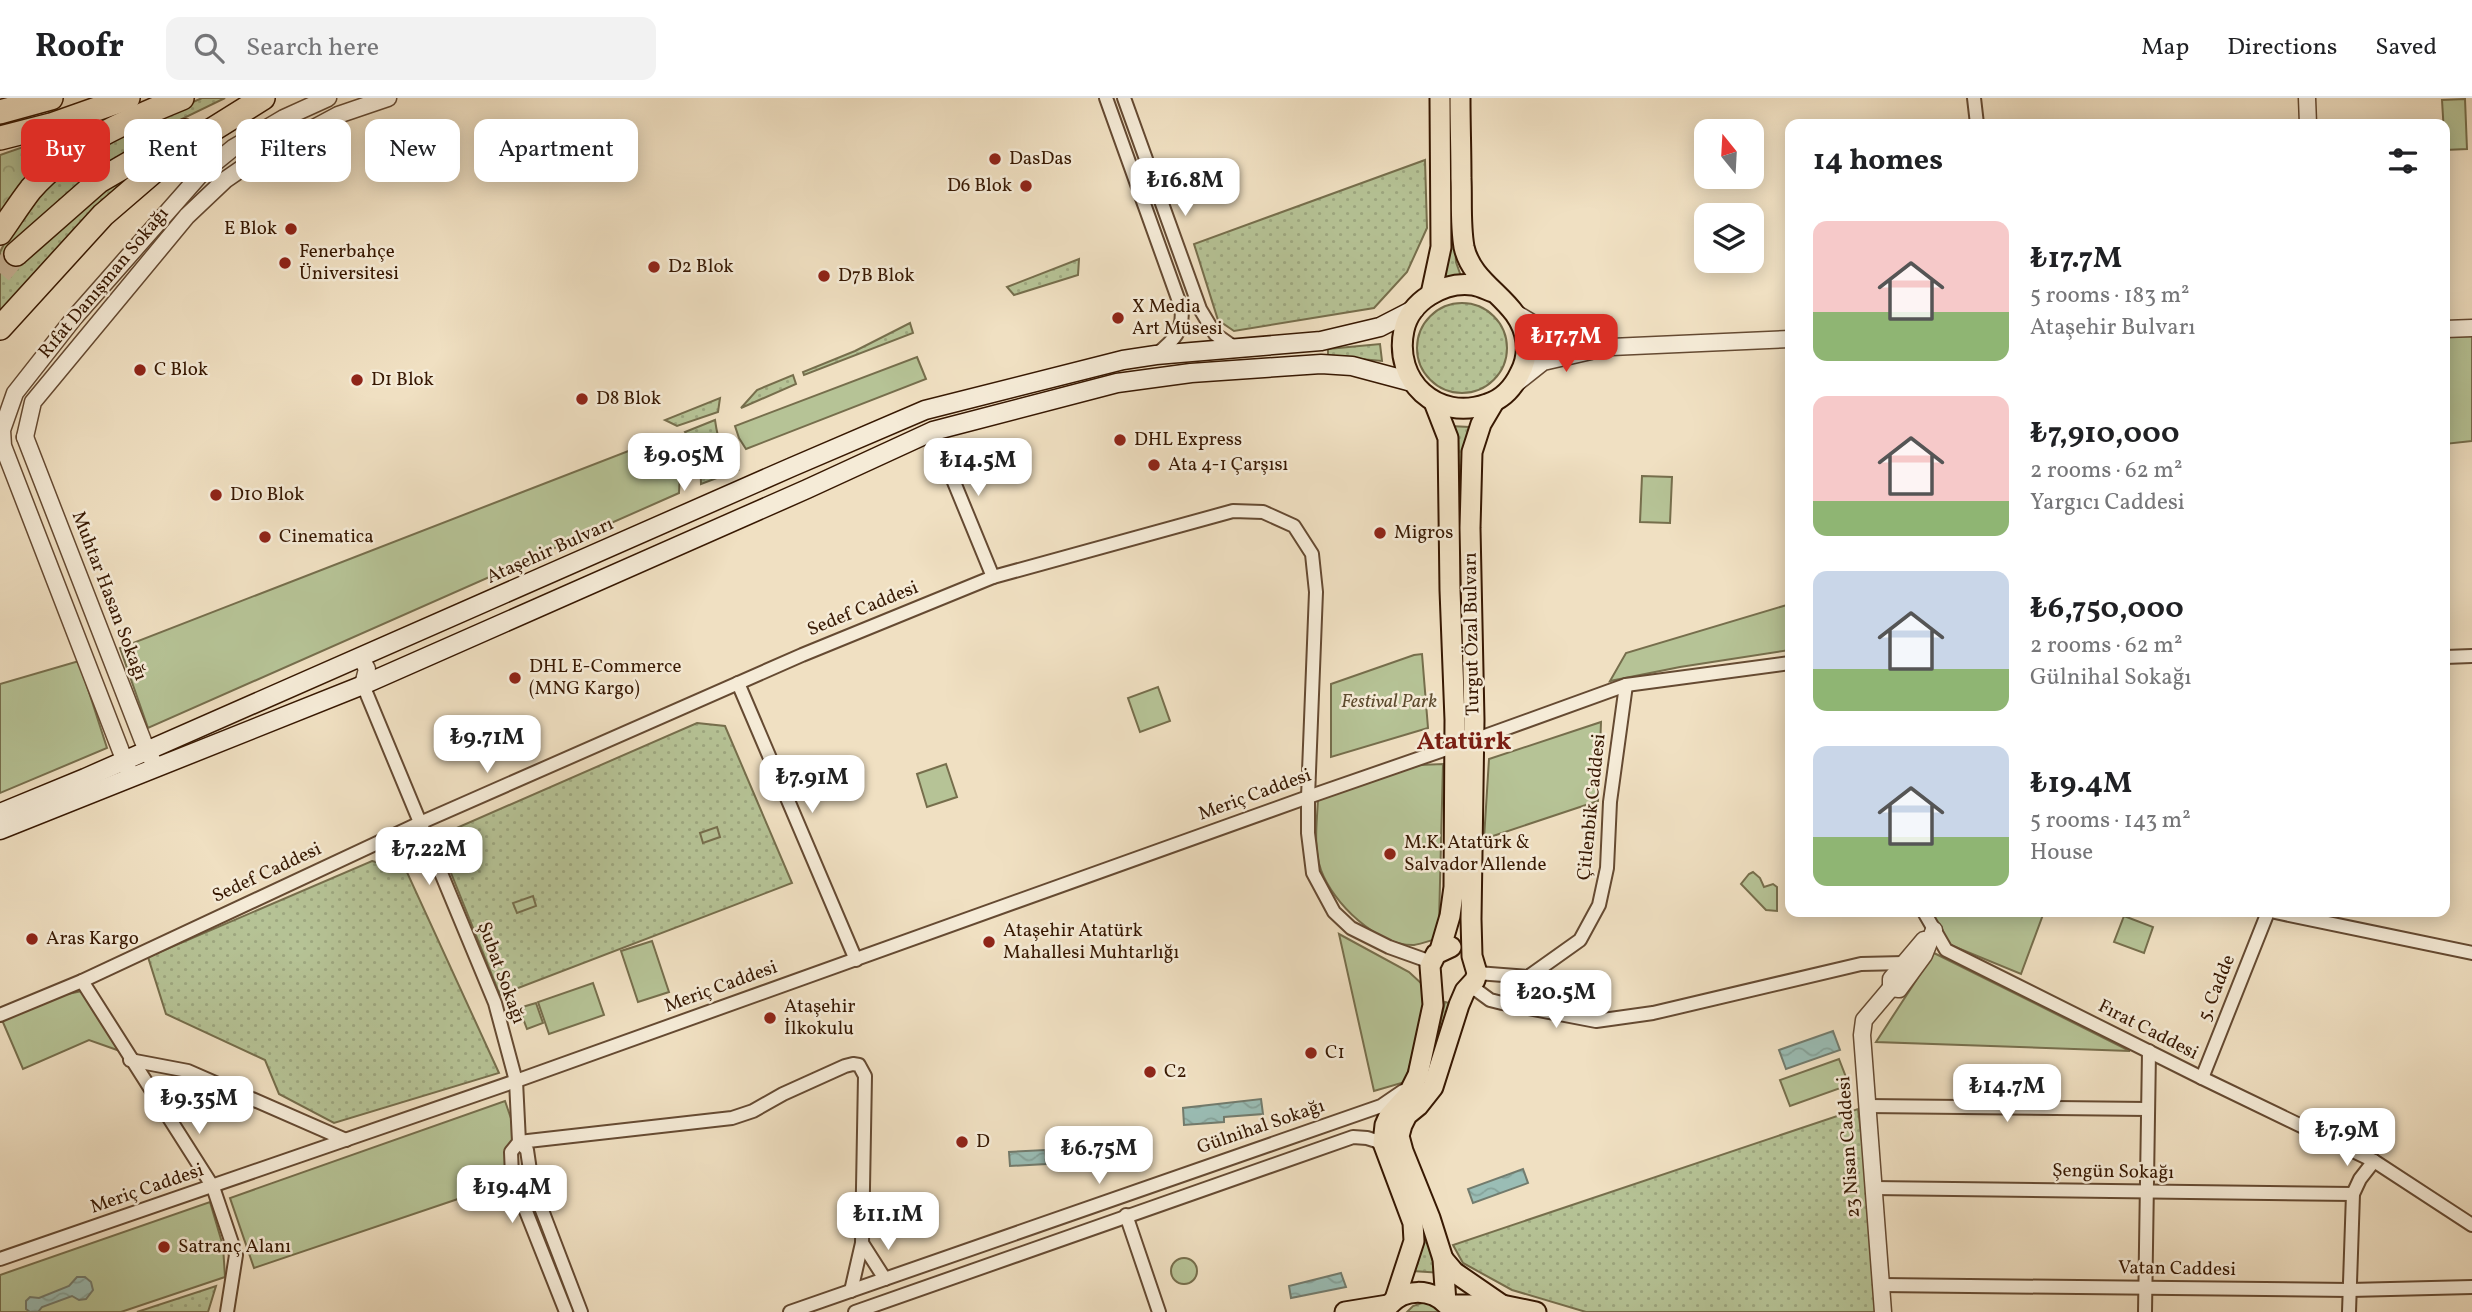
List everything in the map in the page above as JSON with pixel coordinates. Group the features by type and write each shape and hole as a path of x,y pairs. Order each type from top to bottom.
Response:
{"highway":[{"path":"0,112 51,98"},
{"path":"0,138 51,125 128,98"},
{"path":"0,233 31,189 69,154 134,118 182,98"},
{"path":"16,254 99,181 242,98"},
{"path":"0,328 103,215 175,153 262,98"}],"main road":[{"path":"1431,294 1441,247 1440,98"},
{"path":"1460,98 1464,246 1479,278 1507,301 1517,314"},
{"path":"1412,382 1404,364 1401,345 1405,326 1415,309 1431,294 1451,286 1473,285 1493,292"},
{"name":"Ataşehir Bulvarı","path":"0,813 925,410 1123,360 1321,341 1394,321 1415,309"},
{"name":"Turgut Özal Bulvarı","path":"1383,1143 1389,1116 1408,1096 1418,1075 1433,1005 1434,963 1450,916 1464,743 1472,452 1481,424 1494,402 1513,386 1522,369 1527,351 1525,332 1517,314"},
{"path":"0,831 363,685 807,489 933,430 1117,383 1191,373 1321,364 1352,366 1412,382"},
{"name":"Turgut Özal Bulvarı","path":"1412,382 1434,402 1457,409 1476,408 1494,402"},
{"name":"Turgut Özal Bulvarı","path":"1434,402 1448,438 1464,743 1471,977 1433,1087 1407,1115 1399,1136 1443,1259 1449,1307"},
{"path":"925,410 933,430"},
{"path":"1453,946 1461,948 1471,977 1450,994 1443,992 1436,988 1434,963 1453,946"},
{"path":"1383,1143 1413,1223 1414,1241 1389,1305"},
{"path":"1443,1259 1454,1272 1502,1305"},
{"path":"1345,1312 1389,1305 1413,1292 1441,1298 1449,1307 1502,1305 1535,1312"}],"street":[{"name":"Rıfat Danışman Sokağı","path":"0,412 74,318 200,175 233,148 284,118 328,98"},
{"name":"Rıfat Danışman Sokağı","path":"25,437 33,402 187,216 225,180 254,160 327,120 388,98"},
{"path":"1106,98 1181,307 1183,318 1175,340 1156,355"},
{"path":"1124,98 1200,309 1215,334 1235,348"},
{"path":"1975,98 1977,119"},
{"path":"2307,98 2308,119"},
{"path":"1517,314 1564,342 1611,347"},
{"path":"2450,328 2472,328"},
{"path":"1513,386 1543,362 1564,355 1611,347 1785,339"},
{"name":"Rıfat Danışman Sokağı","path":"1,430 15,393"},
{"path":"25,437 1,430 3,446 131,778"},
{"path":"933,430 993,577"},
{"name":"Muhtar Hasan Sokağı","path":"25,437 143,741 156,768"},
{"name":"Sedef Caddesi","path":"0,1015 82,981 420,822 738,683 993,577 1233,511 1263,512 1294,526 1312,554 1316,592 1308,833 1313,873 1334,912 1351,928 1434,963"},
{"path":"2450,657 2472,656"},
{"path":"361,658 367,669 363,685"},
{"name":"Meriç Caddesi","path":"0,1259 516,1081 1626,685 1785,664"},
{"path":"738,683 856,960"},
{"name":"Şubat Sokağı","path":"363,685 495,1003 516,1081 519,1142"},
{"name":"Çitlenbik Caddesi","path":"1471,977 1528,977 1580,940 1600,905 1607,868 1610,802 1626,685"},
{"name":"Fırat Caddesi","path":"1927,917 1945,950 2374,1161 2472,1225"},
{"name":"5. Cadde","path":"2202,1078 2266,917"},
{"path":"2299,917 2472,953"},
{"path":"1934,930 1924,956 1899,989 1891,988 1891,979 1934,930"},
{"path":"1471,977 1490,1000 1597,1021 1653,1013 1861,964 1904,963"},
{"path":"82,981 213,1187 236,1255 227,1312"},
{"name":"23 Nisan Caddesi","path":"1883,1312 1862,1035 1864,1020 1891,988"},
{"path":"2145,1312 2149,1051"},
{"path":"130,1060 188,1071 346,1140"},
{"path":"566,1312 512,1176 511,1152 519,1142 732,1118 753,1111 783,1094 853,1064 859,1065 865,1076 862,1243 850,1291"},
{"name":"Gülnihal Sokağı","path":"790,1312 1381,1106 1401,1093 1418,1075"},
{"path":"1867,1106 2148,1109"},
{"name":"Gülnihal Sokağı","path":"855,1312 1353,1137 1383,1143"},
{"path":"519,1142 527,1150 532,1184 581,1312"},
{"path":"2349,1312 2353,1194 2360,1179 2374,1161"},
{"name":"Şengün Sokağı","path":"1873,1188 2353,1194"},
{"path":"1126,1215 1159,1312"},
{"path":"862,1243 885,1279"},
{"name":"Vatan Caddesi","path":"1881,1285 2350,1290 2472,1287"}],"green space":[{"path":"202,98 225,98 182,119 155,119"},
{"path":"2465,99 2467,149 2450,150 2450,119 2443,119 2442,100"},
{"path":"124,133 124,153 110,162 110,141"},
{"path":"21,148 21,182 31,182 0,218 0,155"},
{"path":"1425,160 1427,228 1407,272 1374,308 1234,331 1218,320 1194,244"},
{"path":"124,177 124,181 0,312 0,252 16,221 50,182 87,182 69,218"},
{"path":"1454,224 1456,262 1463,282 1438,285 1448,261"},
{"path":"1079,259 1078,275 1014,295 1007,287"},
{"path":"1462,303 1479,306 1494,316 1504,331 1507,348 1504,365 1494,380 1479,390 1462,393 1445,390 1430,380 1420,365 1417,348 1420,331 1430,316 1445,306"},
{"path":"910,323 913,333 804,375 803,372 855,351"},
{"path":"2472,336 2472,441 2450,443 2450,337"},
{"path":"1380,344 1382,361 1328,356 1328,349"},
{"path":"917,357 926,379 746,449 739,438 735,426"},
{"path":"793,375 796,384 741,408 757,390"},
{"path":"720,398 718,412 677,426 665,420"},
{"path":"715,420 722,448 738,470 701,484 697,456 685,432"},
{"path":"1450,426 1469,427 1466,441 1465,721 1462,722"},
{"path":"649,443 672,447 680,472 679,493 148,728 120,648"},
{"path":"1642,476 1672,477 1670,523 1640,522"},
{"path":"1785,605 1785,651 1610,681 1626,653"},
{"name":"Festival Park","path":"1422,654 1428,728 1331,757 1331,684"},
{"path":"79,661 107,748 0,793 0,684"},
{"path":"1158,687 1170,721 1140,732 1128,698"},
{"path":"1601,722 1598,801 1484,839 1489,759"},
{"path":"697,723 725,726 792,883 500,995 443,853 452,830"},
{"path":"946,764 957,797 927,807 917,774"},
{"path":"1443,764 1439,922 1436,939 1414,945 1400,943 1371,930 1358,920 1335,896 1327,883 1317,853 1318,799 1420,765"},
{"path":"717,827 720,837 703,843 700,833"},
{"path":"372,861 406,870 499,1073 334,1123 279,1094 265,1060 166,1014 148,957"},
{"path":"1753,872 1764,887 1773,884 1777,887 1777,911 1766,910 1741,884"},
{"path":"533,896 536,906 517,913 513,903"},
{"path":"1934,917 2042,917 2021,974 1948,944"},
{"path":"2124,917 2153,927 2144,953 2114,942"},
{"path":"1339,934 1409,972 1422,984 1427,1006 1405,1082 1374,1091"},
{"path":"652,941 669,992 638,1002 621,951"},
{"path":"1934,953 2130,1051 1876,1042"},
{"path":"593,983 604,1015 549,1034 538,1002"},
{"path":"82,991 120,1051 89,1040 23,1069 2,1020 58,996"},
{"path":"1445,1002 1449,1003 1431,1077 1401,1118 1396,1137 1398,1152 1442,1273 1413,1271 1421,1240 1417,1220 1390,1142 1398,1113 1427,1079"},
{"path":"536,1003 543,1023 527,1029 519,1008"},
{"path":"1839,1059 1849,1085 1790,1106 1780,1080"},
{"path":"505,1101 514,1127 514,1180 254,1268 230,1198"},
{"path":"1858,1109 1870,1210 1875,1312 1586,1312 1512,1290 1463,1263 1453,1245"},
{"path":"210,1202 223,1246 225,1277 121,1312 0,1312 0,1275"},
{"path":"1184,1258 1193,1262 1197,1271 1193,1280 1184,1284 1175,1280 1171,1271 1175,1262"},
{"path":"216,1286 208,1312 137,1312"},
{"path":"1428,1301 1450,1312 1407,1312 1413,1306"}],"water":[{"path":"1833,1031 1840,1050 1786,1069 1779,1050"},
{"path":"1261,1099 1263,1114 1224,1117 1224,1122 1184,1125 1183,1108"},
{"path":"1045,1150 1046,1164 1010,1166 1009,1152"},
{"path":"1523,1169 1528,1183 1473,1203 1468,1189"},
{"path":"1341,1273 1346,1287 1291,1298 1289,1286"},
{"path":"77,1277 85,1277 91,1282 93,1290 86,1299 79,1300 72,1296 42,1307 38,1312 26,1309 26,1301 30,1297 39,1298 69,1286"}],"tunnel":[{"path":"0,273 16,254"}],"place":[{"name":"DasDas","path":"995,159"},
{"name":"D6 Blok","path":"1026,186"},
{"name":"E Blok","path":"291,229"},
{"name":"Fenerbahçe Üniversitesi","path":"285,263"},
{"name":"D2 Blok","path":"654,267"},
{"name":"D7B Blok","path":"824,276"},
{"name":"X Media Art Müsesi","path":"1118,318"},
{"name":"C Blok","path":"140,370"},
{"name":"D1 Blok","path":"357,380"},
{"name":"D8 Blok","path":"582,399"},
{"name":"DHL Express","path":"1120,440"},
{"name":"Ata 4-1 Çarşısı","path":"1154,465"},
{"name":"D10 Blok","path":"216,495"},
{"name":"Migros","path":"1380,533"},
{"name":"Cinematica","path":"265,537"},
{"name":"DHL E-Commerce (MNG Kargo)","path":"515,678"},
{"name":"M.K. Atatürk & Salvador Allende","path":"1390,854"},
{"name":"Aras Kargo","path":"32,939"},
{"name":"Ataşehir Atatürk Mahallesi Muhtarlığı","path":"989,942"},
{"name":"Ataşehir İlkokulu","path":"770,1018"},
{"name":"C1","path":"1311,1053"},
{"name":"C2","path":"1150,1072"},
{"name":"D","path":"962,1142"},
{"name":"Satranç Alanı","path":"164,1247"}],"district":[{"name":"Atatürk","path":"1464,742"}]}
